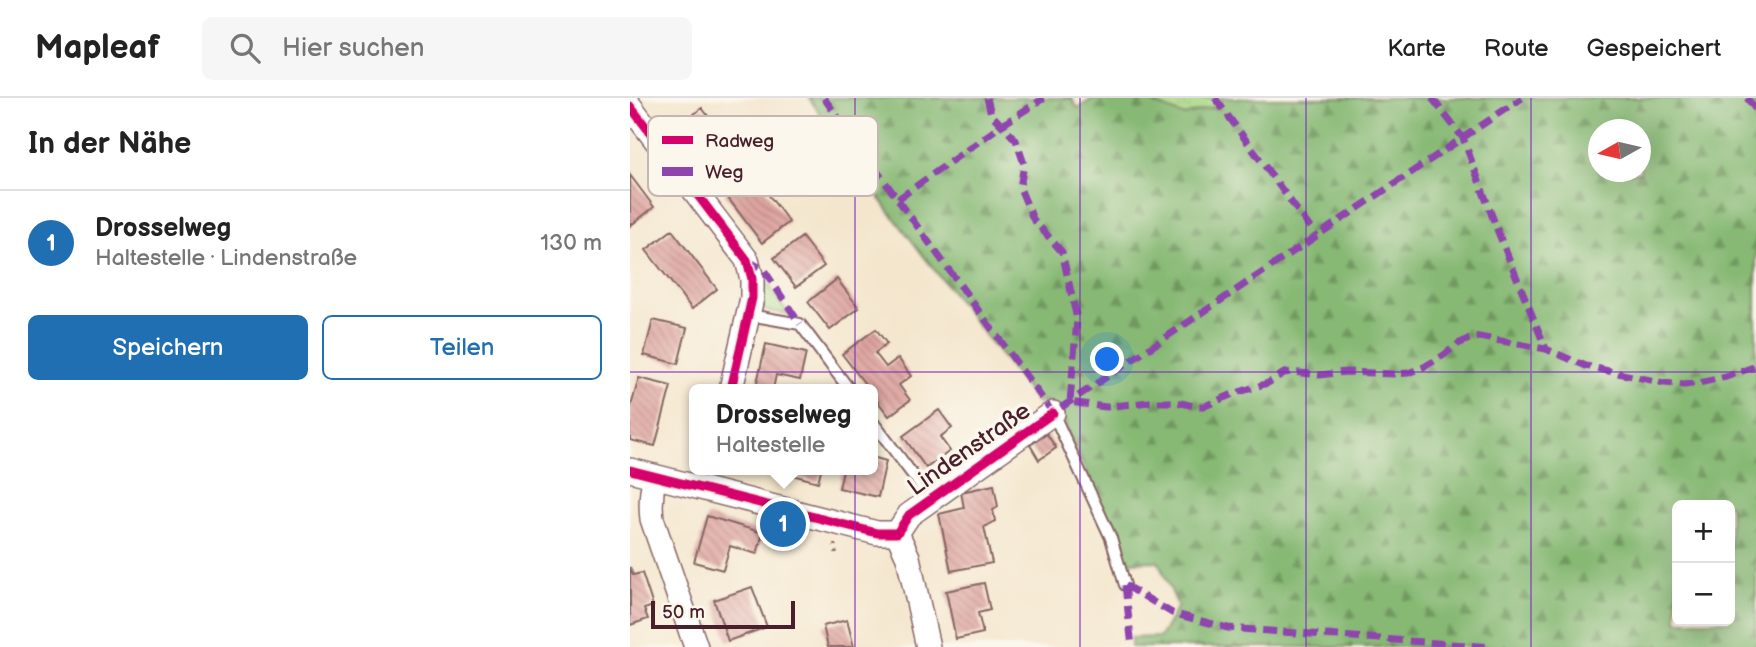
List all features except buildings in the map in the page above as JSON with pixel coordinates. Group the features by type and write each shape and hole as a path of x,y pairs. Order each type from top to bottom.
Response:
{"street":[{"path":"630,106 648,130"},
{"path":"698,196 747,260 752,279 749,315 732,384"},
{"name":"Lindenstraße","path":"897,533 909,515 1052,413"},
{"path":"630,470 655,476 709,479 877,533 897,533 908,557 928,647"},
{"path":"655,476 650,503 652,519 696,647"}],"lane":[{"path":"749,315 800,324 845,384"},
{"path":"1052,413 1111,538 1125,585"},
{"path":"878,429 931,499"}],"green space":[{"path":"809,98 1071,98 1078,108 1094,98 1148,98 1152,103 1185,116 1220,105 1222,98 1756,98 1756,647 1131,647 1131,638 1160,637 1178,606 1158,561 1124,562 1117,539 1060,415 1049,401 1037,403 878,195 878,116 822,116"},
{"path":"1148,98 1222,98 1220,105 1185,116 1152,103"},
{"path":"763,277 788,314 758,309"}],"marked path":[{"path":"824,98 837,116"},
{"path":"987,98 991,114 1016,140 1024,164 1020,188 1033,219 1062,252 1077,319 1070,402 1106,407 1149,402 1205,406 1268,383 1284,373 1408,373 1424,367 1458,344 1479,337 1546,349 1586,366 1664,383 1699,383 1756,366"},
{"path":"898,199 1044,98"},
{"path":"1215,98 1316,236"},
{"path":"1432,98 1463,138 1546,349"},
{"path":"878,172 1053,413 1522,98"},
{"path":"1747,98 1756,110"},
{"path":"747,260 764,270 800,324"},
{"path":"1125,585 1172,613 1228,628 1491,647"},
{"path":"1125,585 1132,647"}],"cycle path":[{"path":"630,106 648,130"},
{"path":"698,196 747,260 752,279 752,298 732,384"},
{"path":"630,470 877,533 897,533 909,515 1053,413"}],"place":[{"name":"Drosselweg","path":"783,524"}]}
